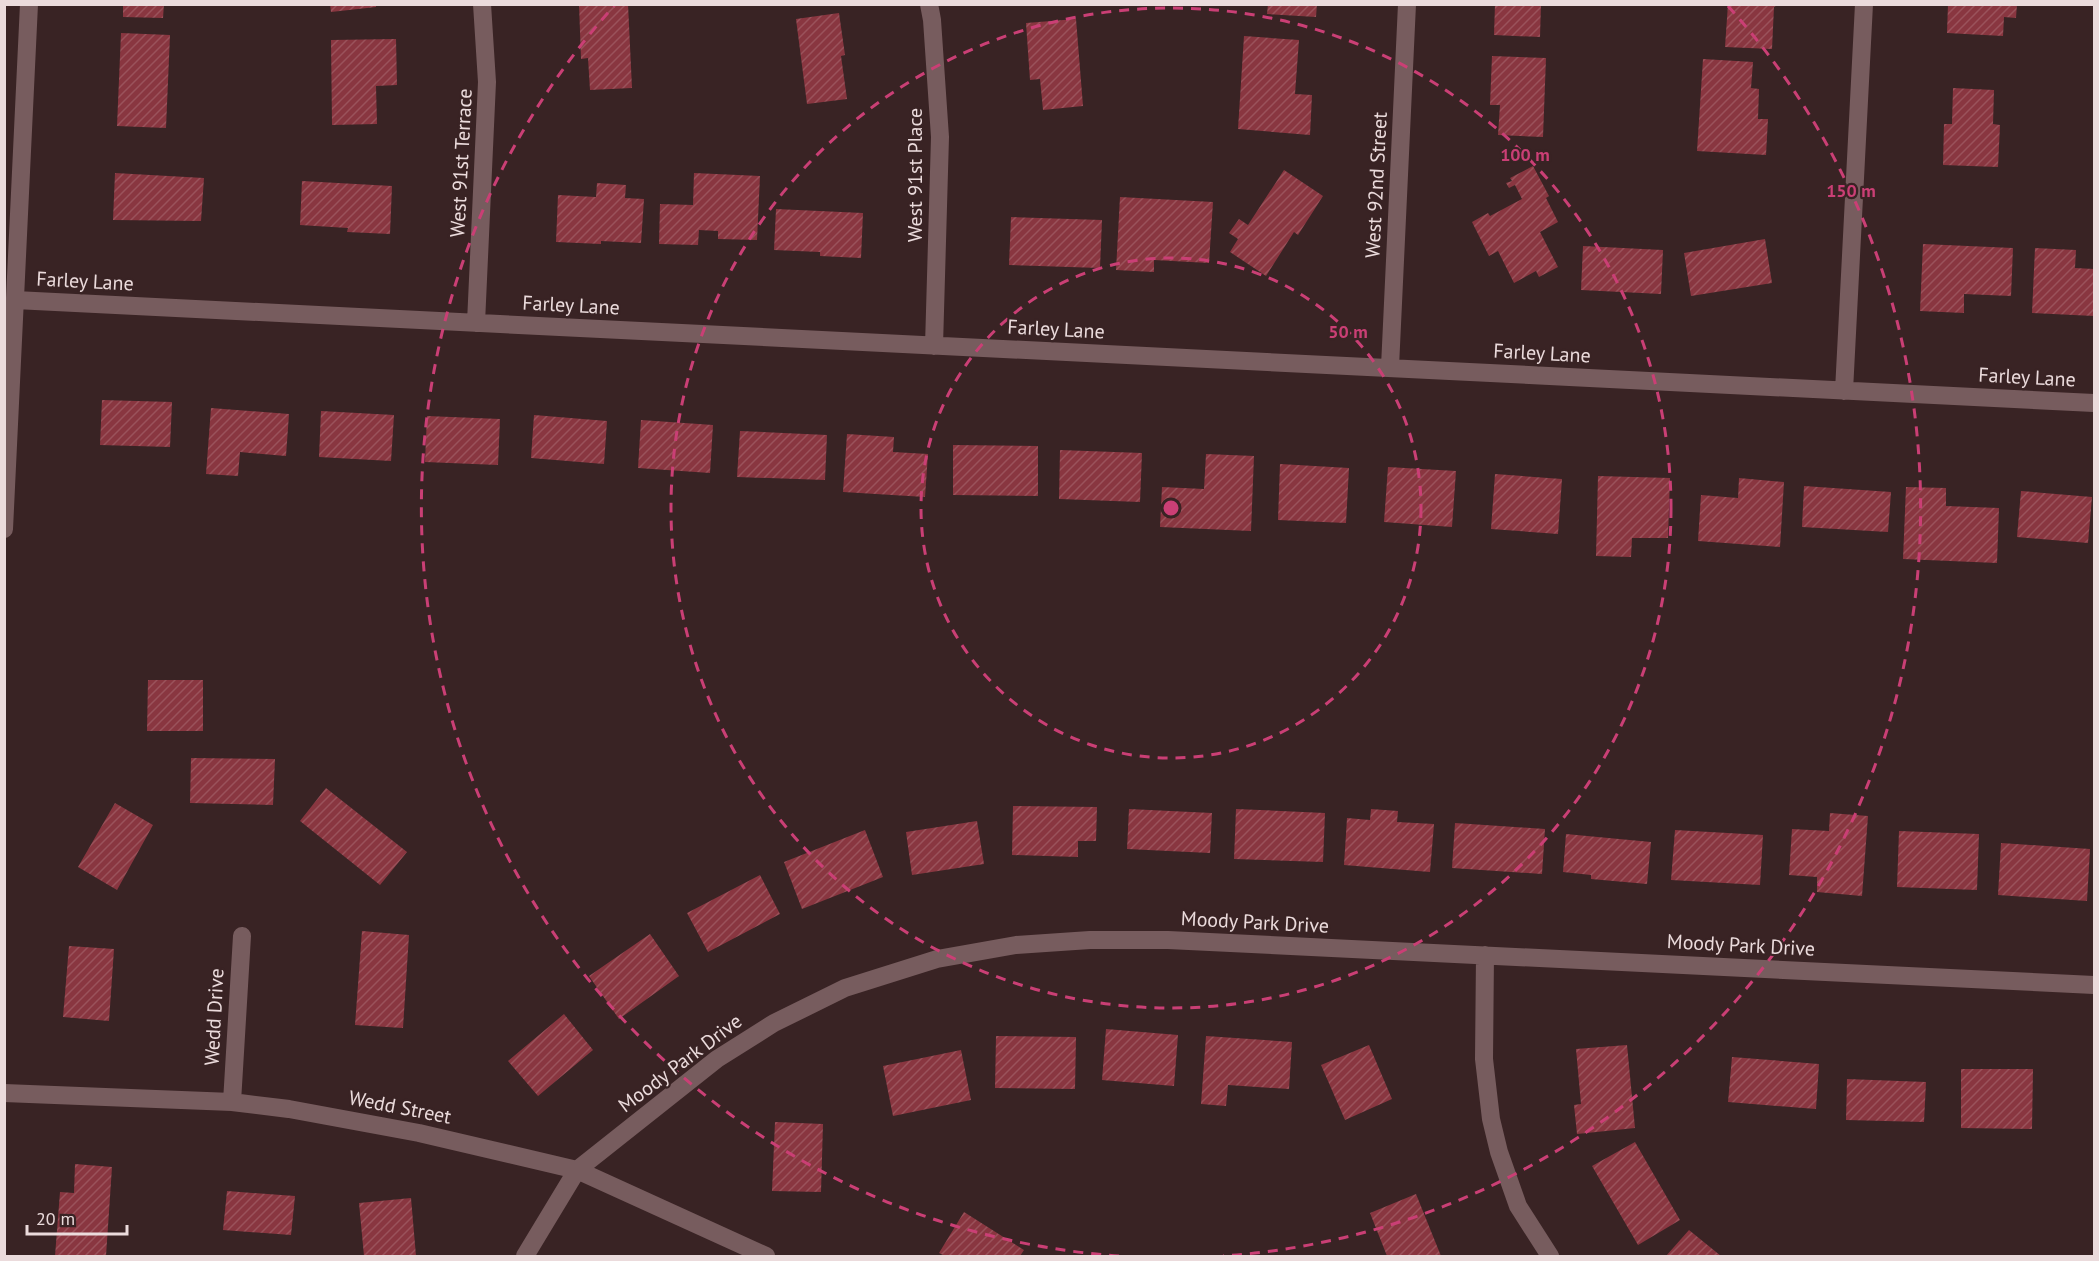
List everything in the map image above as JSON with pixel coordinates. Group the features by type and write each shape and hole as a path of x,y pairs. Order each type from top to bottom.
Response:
{"street":[{"path":"4,529 29,4"},
{"name":"West 91st Terrace","path":"476,323 487,82 483,4"},
{"name":"West 91st Place","path":"929,4 940,137 934,346"},
{"name":"West 92nd Street","path":"1390,367 1407,4"},
{"path":"1845,391 1864,4"},
{"name":"Farley Lane","path":"15,300 2094,403"},
{"name":"Wedd Drive","path":"232,1102 242,936"},
{"name":"Moody Park Drive","path":"525,1257 577,1170 717,1059 774,1023 845,988 937,959 1016,945 1090,940 1168,940 2094,986"},
{"path":"1485,955 1484,1059 1491,1119 1499,1152 1518,1206 1550,1257"},
{"name":"Wedd Street","path":"4,1093 232,1102 289,1109 419,1133 577,1170 766,1257"}],"building":[{"path":"123,4 164,4 163,18 123,17"},
{"path":"330,4 376,4 376,7 331,12"},
{"path":"579,4 628,4 632,88 590,90 588,58 581,59"},
{"path":"1268,4 1317,4 1316,17 1267,14"},
{"path":"1495,4 1541,4 1540,37 1494,35"},
{"path":"1728,4 1779,4 1774,7 1772,49 1725,47"},
{"path":"1948,4 2017,4 2016,18 2004,17 2003,36 1947,33"},
{"path":"839,13 845,55 841,56 847,99 807,104 796,19"},
{"path":"1076,19 1083,106 1043,110 1040,79 1030,80 1026,23"},
{"path":"121,33 170,35 166,128 117,126"},
{"path":"1244,36 1299,40 1295,94 1312,95 1310,135 1238,129"},
{"path":"396,39 397,85 376,86 377,124 332,125 331,40"},
{"path":"1492,56 1546,58 1543,137 1498,135 1500,105 1490,105"},
{"path":"1703,59 1753,62 1751,88 1759,89 1758,119 1768,119 1766,155 1697,151"},
{"path":"1953,88 1994,90 1993,124 2000,125 1998,167 1943,165 1944,124 1952,124"},
{"path":"1533,166 1549,196 1546,198 1558,222 1540,232 1558,267 1539,277 1536,271 1514,283 1498,251 1489,256 1472,222 1488,213 1490,216 1522,199 1515,185 1509,188 1506,183 1512,181 1510,178"},
{"path":"1284,170 1323,196 1298,235 1294,232 1266,276 1230,252 1238,239 1229,233 1239,219 1248,225"},
{"path":"115,173 204,178 201,221 113,220"},
{"path":"694,173 760,176 757,240 718,239 718,231 699,230 698,245 659,244 660,204 693,205"},
{"path":"302,181 392,186 390,234 347,232 348,228 300,225"},
{"path":"597,183 626,185 625,198 644,199 641,243 556,242 558,195 596,197"},
{"path":"1120,197 1213,202 1209,263 1154,260 1154,272 1116,270"},
{"path":"776,209 863,213 861,258 820,256 820,252 774,250"},
{"path":"1011,217 1102,220 1100,268 1009,265"},
{"path":"1765,239 1772,283 1691,296 1684,253"},
{"path":"1923,244 2013,248 2011,296 1964,294 1964,313 1920,311"},
{"path":"1583,246 1663,250 1661,294 1581,290"},
{"path":"2035,248 2076,250 2075,268 2094,269 2094,316 2032,313"},
{"path":"102,400 172,402 170,447 100,445"},
{"path":"211,408 289,414 286,456 240,452 238,476 206,474"},
{"path":"321,411 394,415 391,461 319,457"},
{"path":"534,415 607,421 604,464 531,458"},
{"path":"427,416 500,419 498,465 425,462"},
{"path":"641,420 713,425 710,473 638,468"},
{"path":"740,431 827,435 825,480 737,477"},
{"path":"847,434 894,437 893,452 928,454 925,497 843,492"},
{"path":"953,445 1038,446 1038,496 953,495"},
{"path":"1060,450 1142,453 1140,502 1059,499"},
{"path":"1206,454 1254,456 1251,531 1160,527 1162,487 1204,489"},
{"path":"1280,464 1349,468 1346,523 1278,520"},
{"path":"1388,467 1456,471 1452,527 1384,522"},
{"path":"1495,474 1562,479 1558,534 1491,529"},
{"path":"1598,476 1670,478 1668,538 1632,538 1631,557 1596,556"},
{"path":"1739,478 1784,482 1780,547 1698,541 1701,495 1738,498"},
{"path":"1804,486 1891,492 1888,532 1802,527"},
{"path":"1906,487 1946,488 1946,506 1999,508 1997,563 1903,559"},
{"path":"2021,491 2092,497 2088,543 2017,537"},
{"path":"148,680 203,680 203,731 147,731"},
{"path":"191,758 275,759 273,805 190,803"},
{"path":"326,788 407,852 380,885 300,821"},
{"path":"115,803 153,825 117,890 78,867"},
{"path":"1013,806 1097,807 1096,841 1078,841 1078,857 1012,855"},
{"path":"1129,809 1212,813 1210,853 1127,849"},
{"path":"1236,809 1325,813 1323,862 1234,859"},
{"path":"1371,809 1398,811 1397,822 1434,824 1430,872 1344,865 1347,818 1370,820"},
{"path":"1830,813 1868,816 1862,896 1817,892 1817,877 1789,875 1792,829 1829,831"},
{"path":"977,821 984,864 912,875 906,832"},
{"path":"1455,823 1545,829 1542,874 1452,868"},
{"path":"865,830 883,877 802,909 784,862"},
{"path":"1675,830 1763,835 1760,885 1671,880"},
{"path":"1899,831 1979,834 1977,890 1897,887"},
{"path":"1566,834 1651,842 1647,884 1591,879 1591,875 1563,872"},
{"path":"2001,843 2090,849 2087,901 1998,895"},
{"path":"760,875 780,914 708,952 687,913"},
{"path":"362,931 409,935 403,1028 355,1025"},
{"path":"650,934 679,976 619,1019 589,976"},
{"path":"69,946 114,949 109,1021 63,1017"},
{"path":"564,1014 593,1050 538,1096 508,1061"},
{"path":"1106,1029 1178,1035 1174,1086 1102,1080"},
{"path":"996,1036 1076,1037 1075,1089 995,1088"},
{"path":"1206,1036 1292,1042 1289,1089 1228,1085 1226,1106 1201,1104"},
{"path":"1369,1045 1392,1099 1345,1120 1321,1065"},
{"path":"1627,1045 1635,1128 1577,1134 1574,1105 1581,1104 1576,1049"},
{"path":"961,1050 971,1100 893,1116 883,1066"},
{"path":"1732,1057 1819,1064 1816,1109 1728,1102"},
{"path":"1961,1069 2033,1069 2032,1129 1961,1128"},
{"path":"1847,1079 1926,1082 1924,1122 1846,1120"},
{"path":"775,1122 823,1124 821,1192 772,1191"},
{"path":"1635,1142 1680,1220 1638,1245 1592,1166"},
{"path":"75,1164 112,1167 106,1256 55,1256 60,1192 74,1193"},
{"path":"227,1191 295,1196 291,1235 223,1230"},
{"path":"1416,1194 1441,1256 1387,1256 1370,1213"},
{"path":"411,1198 416,1256 364,1256 359,1203"},
{"path":"964,1212 1024,1250 1020,1256 945,1256 939,1253"},
{"path":"1689,1230 1721,1256 1666,1256"}]}
